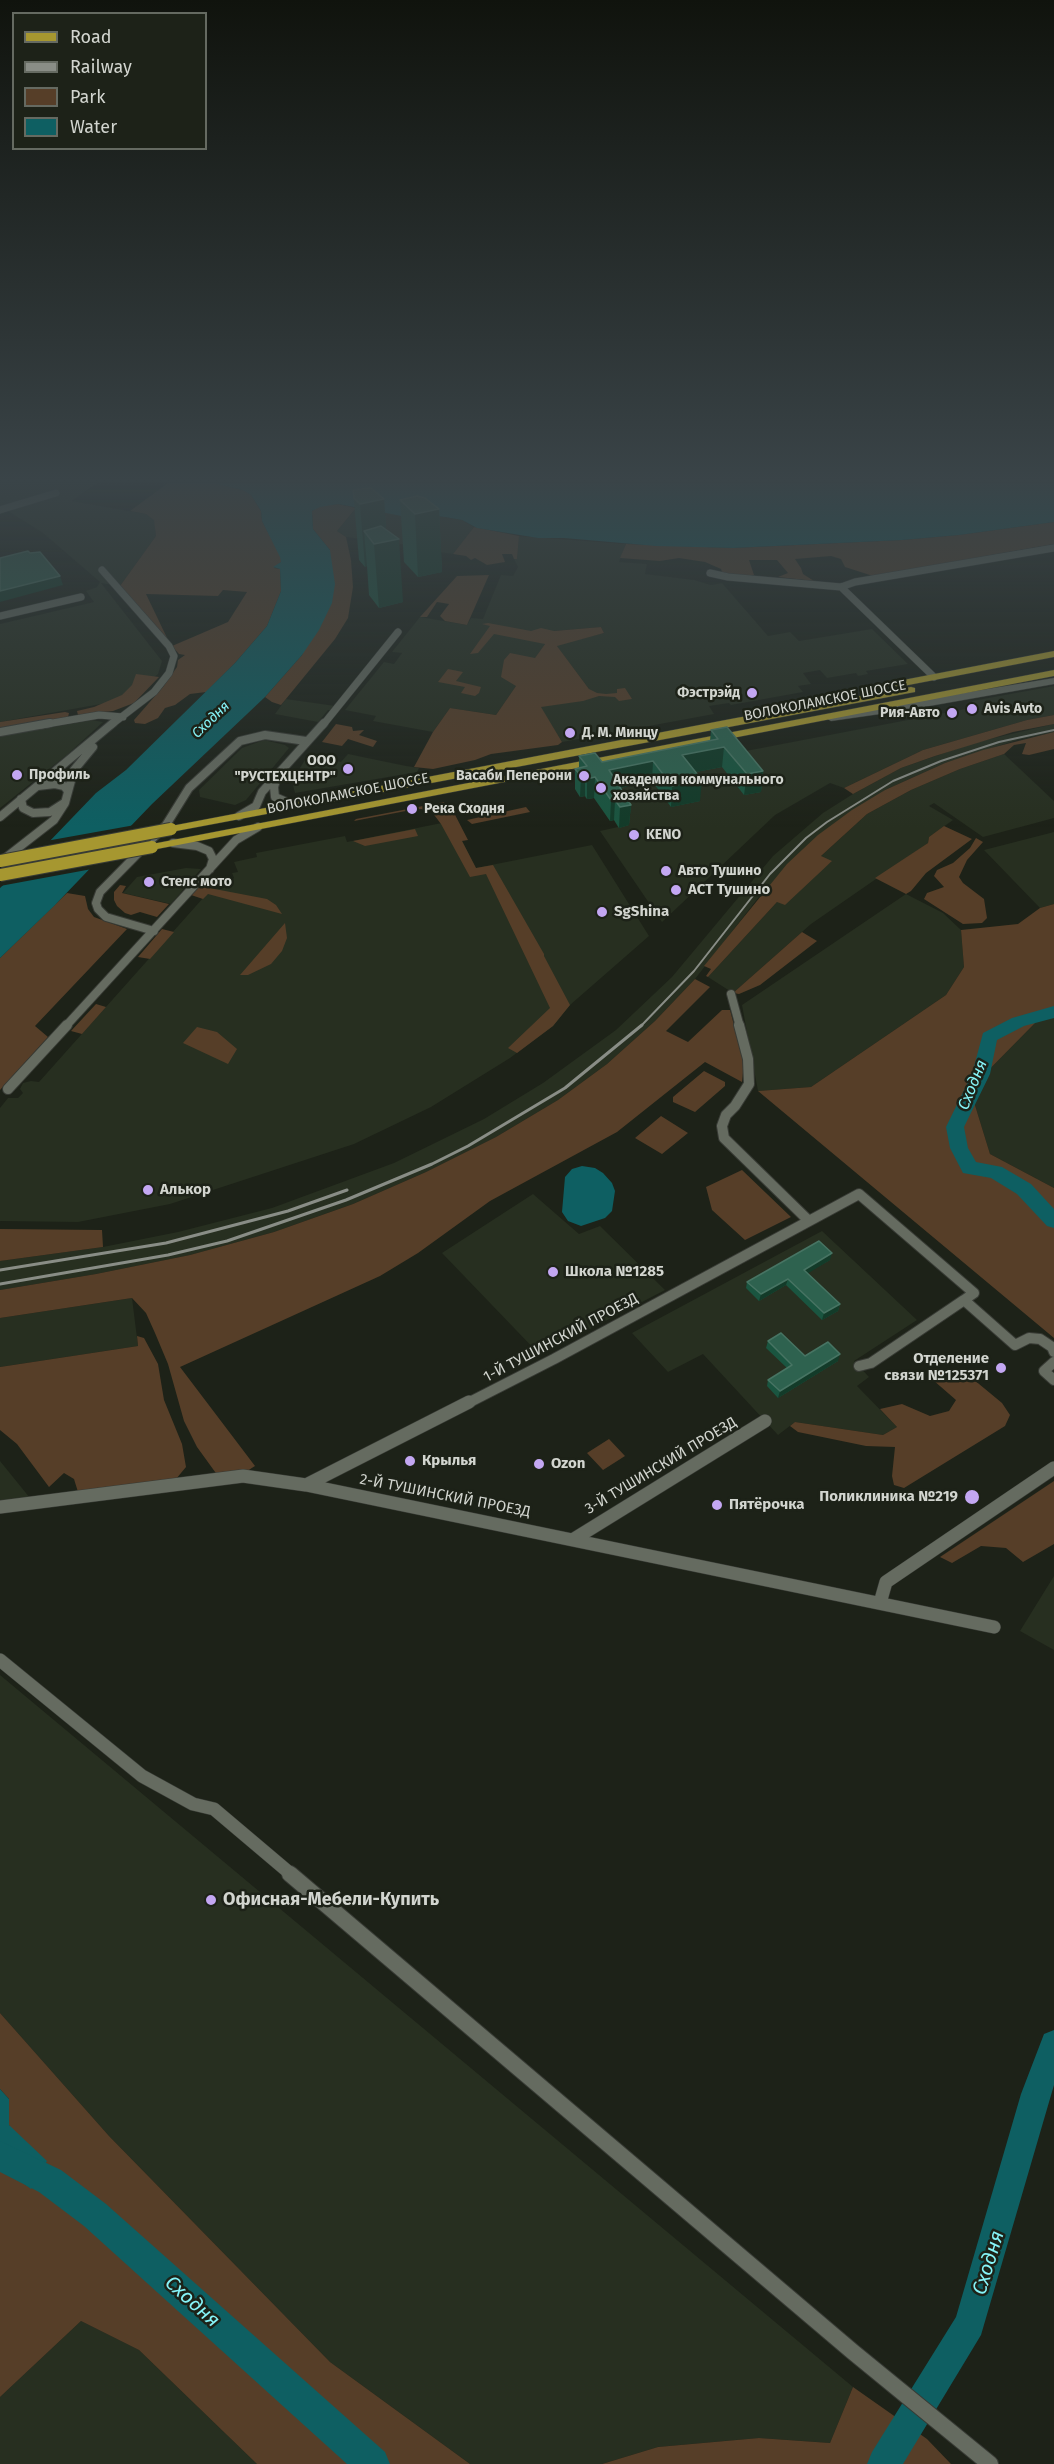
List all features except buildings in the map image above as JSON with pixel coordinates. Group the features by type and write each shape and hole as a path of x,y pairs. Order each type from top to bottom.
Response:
{"main road":[{"path":"742,719 934,677 1054,654"},
{"name":"ВОЛОКОЛАМСКОЕ ШОССЕ","path":"0,861 742,719 1054,664"},
{"name":"ВОЛОКОЛАМСКОЕ ШОССЕ","path":"0,875 1054,673"},
{"path":"789,723 901,708 1054,681"}],"street":[{"path":"0,616 77,598"},
{"path":"0,817 154,692 169,673 174,656 169,646 127,598"},
{"path":"853,598 934,677"},
{"path":"239,816 255,806 262,792 337,709 398,632"},
{"path":"0,732 99,715 123,717"},
{"path":"0,861 54,820 64,803 74,770 85,755 123,717"},
{"path":"154,931 114,920 101,913 96,903 100,892 166,825 189,788 240,741 265,735 306,741"},
{"path":"278,774 274,787 275,797 289,803 310,802"},
{"path":"35,787 55,784 64,786 68,791"},
{"path":"21,799 23,808 33,813 50,812 64,803"},
{"path":"9,1089 236,840 258,827"},
{"path":"173,843 197,846 209,851 213,859 209,872"},
{"path":"731,994 748,1059 749,1084 735,1106 726,1115 722,1126 724,1138 808,1221"},
{"name":"1-Й ТУШИНСКИЙ ПРОЕЗД","path":"306,1485 554,1359 859,1194 974,1293 964,1300"},
{"path":"859,1366 871,1363 964,1300 1015,1345 1029,1338 1040,1339 1052,1347 1054,1352"},
{"path":"1054,1362 1044,1371 1054,1380"},
{"name":"3-Й ТУШИНСКИЙ ПРОЕЗД","path":"574,1539 765,1421"},
{"path":"880,1603 886,1582 1054,1468"},
{"name":"2-Й ТУШИНСКИЙ ПРОЕЗД","path":"0,1506 243,1476 306,1485 994,1627"},
{"path":"0,1660 142,1776 193,1804 214,1809 854,2352 990,2464"}],"shaded area":[{"path":"91,598 113,598 162,661 158,674 129,699 0,722 0,624 94,602"},
{"path":"492,598 735,598 768,636 790,632 799,641 872,629 908,664 866,671 868,674 858,676 856,673 827,678 820,670 803,673 811,684 798,686 803,692 731,705 729,703 709,706 714,714 562,742 535,699 589,689 556,645 604,633 601,627 554,631 496,715 450,708 433,732 373,721 376,716 345,710 384,662 394,664 402,653 392,652 420,617 467,625 471,618 483,619"},
{"path":"1054,686 1054,715 1027,720 923,750 844,788 830,783 775,815 662,922 600,831 618,827 614,820 610,821 594,798 580,797 575,789 586,787 579,776 730,754 976,707 972,701"},
{"path":"286,699 335,706 332,710 328,710 318,722 275,714"},
{"path":"92,720 103,722 68,754 0,808 0,736"},
{"path":"1054,724 1054,732 1017,740 945,763 885,790 762,893 695,979 655,1021 607,1064 558,1100 496,1137 426,1172 353,1204 274,1232 190,1255 0,1290 0,1261 103,1247 178,1232 272,1208 394,1163 484,1119 543,1083 616,1030 672,977 773,856 823,813 901,768 973,743"},
{"path":"264,740 289,748 246,800 235,805 200,797 199,790 242,748"},
{"path":"348,754 419,768 417,772 295,793 292,781 308,755 341,762"},
{"path":"1004,754 1054,801 1054,818 983,837 934,803 929,806 953,820 929,837 928,843 811,924 733,993 708,977 777,902 831,862 820,857 867,814 911,790 960,769"},
{"path":"452,821 476,868 592,845 649,936 570,1005 553,1026 510,1058 431,1107 354,1144 170,1204 78,1222 0,1221 0,1108 8,1098 18,1098 23,1093 20,1089 23,1083 39,1082 212,888 221,889 234,878 232,873 238,872 234,862 257,857 256,853 345,836 347,842"},
{"path":"1054,832 1054,904 1040,908 984,850"},
{"path":"186,868 201,869 171,904 123,893 137,877"},
{"path":"906,894 943,913 961,930 964,967 946,995 811,1087 758,1091 742,1005"},
{"path":"1040,1018 1054,1018 1054,1188 990,1154 970,1089"},
{"name":"Школа №1285","path":"533,1194 579,1234 600,1226 665,1290 540,1355 442,1253"},
{"path":"822,1231 917,1320 854,1361 869,1377 857,1386 897,1427 883,1435 795,1422 778,1435 703,1354 668,1372 632,1333"},
{"path":"132,1298 138,1346 0,1367 0,1318"},
{"path":"0,1461 30,1498 0,1502"},
{"path":"1054,1576 1054,1650 1020,1631"},
{"path":"0,1675 853,2387 830,2443 759,2438 658,2447 602,2464 470,2464 330,2362 109,2136 0,2013"},
{"path":"81,2321 139,2350 257,2464 0,2464 0,2397"}],"green space":[{"path":"130,598 148,598 169,642"},
{"path":"243,598 278,598 267,626 206,692 190,694 175,705 165,708 158,718 145,724 135,723 134,720 177,667 178,660 185,655 179,654 172,646 228,622"},
{"path":"317,598 351,598 348,618 335,639 281,705 265,697 302,655"},
{"path":"437,598 479,598 467,625 445,621 440,616 449,604 437,602 427,617 420,617"},
{"path":"488,623 531,631 541,628 554,631 601,627 604,633 557,646 589,689 606,694 617,693 617,689 625,688 632,699 619,701 615,697 599,696 583,701 541,707 562,742 558,745 491,754 475,760 433,769 414,767 433,732 450,708 496,715 516,686 501,677 504,660 510,653 535,658 545,644 494,634 478,653 470,654 490,626 482,624"},
{"path":"448,669 463,672 456,681 481,687 479,693 475,696 461,693 465,687 438,682"},
{"path":"136,674 159,677 134,703 113,711 78,715 77,711 94,707 122,695 132,685"},
{"path":"69,713 68,717 0,729 0,722"},
{"path":"1054,715 1054,724 1013,732 935,756 901,768 853,794 844,788 923,750 1027,720"},
{"path":"336,724 352,727 353,731 364,730 359,735 377,741 373,747 348,739 342,746 322,742"},
{"path":"1054,732 1054,749 1029,755 1022,754 1026,743 1014,745 1004,754 960,769 911,790 867,814 821,856 832,861 785,905 777,902 708,977 706,976 711,969 704,966 787,864 818,835 852,810 885,790 945,763 983,750"},
{"path":"444,802 446,808 451,807 468,840 462,841 476,868 493,865 570,1005 553,1026 517,1053 508,1048 550,1008 486,874 470,877 432,812 421,809 411,810 354,821"},
{"path":"526,807 530,812 472,824 467,820"},
{"path":"944,826 972,839 926,873 911,891 906,894 875,878 928,843 929,837"},
{"path":"415,829 418,836 365,846 353,841"},
{"path":"976,838 983,842 967,860 959,877 963,883 984,899 987,918 982,923 963,924 924,899 927,893 944,887 934,876 937,870 953,863 970,848"},
{"path":"120,885 126,886 122,893 169,904 157,917 140,912 131,915 125,913 114,900 114,892"},
{"path":"199,886 267,899 276,905 282,914 208,894 203,899 191,895"},
{"path":"67,893 85,896 88,909 94,917 127,929 35,1026 48,1037 0,1090 0,958"},
{"path":"1054,904 1054,1018 1039,1019 970,1089 990,1154 1054,1188 1054,1338 758,1091 811,1087 946,995 964,967 961,930 1018,924 1040,908"},
{"path":"285,923 287,938 282,951 271,964 248,975 240,975"},
{"path":"162,929 174,932 150,959 138,957"},
{"path":"802,932 817,941 760,985 739,994 733,993"},
{"path":"695,979 710,987 666,1031 688,1042 722,1010 730,1010 744,1063 742,1082 705,1062 617,1132 490,1201 418,1253 380,1276 180,1367 255,1466 244,1473 218,1476 197,1447 184,1421 168,1364 155,1333 146,1313 132,1298 0,1318 0,1290 190,1255 274,1232 353,1204 426,1172 496,1137 558,1100 607,1064 655,1021"},
{"path":"96,1004 106,1007 82,1034 71,1031"},
{"path":"197,1027 217,1032 237,1049 228,1064 183,1043"},
{"path":"704,1071 725,1082 725,1086 695,1112 673,1102 673,1097"},
{"path":"661,1116 688,1133 662,1154 635,1138"},
{"path":"742,1170 791,1217 745,1240 712,1210 706,1187"},
{"path":"0,1229 102,1230 103,1247 0,1261"},
{"path":"137,1336 144,1338 158,1364 164,1400 182,1444 186,1467 176,1479 78,1492 74,1479 64,1473 49,1487 17,1444 0,1430 0,1367 138,1346"},
{"path":"943,1369 973,1379 1002,1403 1010,1415 1005,1426 904,1488 894,1485 892,1476 895,1447 866,1446 798,1432 790,1426 795,1422 883,1435 897,1427 880,1409 902,1404 930,1416 949,1411 956,1400 933,1380"},
{"path":"609,1439 625,1456 603,1470 587,1453"},
{"path":"1054,1481 1054,1544 1023,1562 1006,1548 981,1546 952,1563 940,1557"},
{"path":"0,2013 109,2136 330,2362 470,2464 257,2464 139,2350 81,2321 0,2397 0,2166 31,2188 9,2125 9,2099 0,2089"},
{"path":"853,2387 927,2439 951,2464 602,2464 658,2447 759,2438 830,2443"}],"water":[{"path":"278,598 333,598 319,630 302,655 265,697 152,804 54,906 0,958 0,888 96,793 126,770 235,663 267,626"},
{"path":"582,1166 595,1168 603,1173 612,1183 615,1191 612,1211 605,1218 581,1226 568,1221 562,1212 565,1177 572,1169"},
{"path":"0,2089 9,2099 9,2125 47,2161 31,2189 0,2166"}],"pier":[{"path":"135,825 92,869 0,886 46,841"}],"waterway":[{"name":"Сходня","path":"1054,1012 1018,1022 989,1037 981,1074 955,1127 959,1148 970,1168 995,1172 1024,1189 1054,1221"},
{"name":"Сходня","path":"884,2464 970,2324 1036,2094 1054,2044"},
{"name":"Сходня","path":"0,2156 50,2181 95,2215 373,2464"}],"railway":[{"path":"642,1025 694,971 770,874 806,838 827,822 893,781 941,761 999,742 1054,730"},
{"path":"0,1284 168,1255 227,1241 346,1200 432,1164 468,1146 565,1088 642,1025"},
{"path":"0,1270 166,1243 288,1211 347,1190"}],"place":[{"name":"Фэстрэйд","path":"752,693"},
{"name":"Avis Avto","path":"972,709"},
{"name":"Рия-Авто","path":"952,713"},
{"name":"Д. М. Минцу","path":"570,733"},
{"name":"ООО \"РУСТЕХЦЕНТР\"","path":"348,769"},
{"name":"Профиль","path":"17,775"},
{"name":"Васаби Пеперони","path":"584,776"},
{"name":"Академия коммунального хозяйства","path":"601,788"},
{"name":"Река Сходня","path":"412,809"},
{"name":"KENO","path":"634,835"},
{"name":"Авто Тушино","path":"666,871"},
{"name":"Стелс мото","path":"149,882"},
{"name":"АСТ Тушино","path":"676,890"},
{"name":"SgShina","path":"602,912"},
{"name":"Алькор","path":"148,1190"},
{"name":"Школа №1285","path":"553,1272"},
{"name":"Отделение связи №125371","path":"1001,1368"},
{"name":"Крылья","path":"410,1461"},
{"name":"Ozon","path":"539,1464"},
{"name":"Поликлиника №219","path":"972,1497"},
{"name":"Пятёрочка","path":"717,1505"},
{"name":"Офисная-Мебели-Купить","path":"211,1900"}]}
